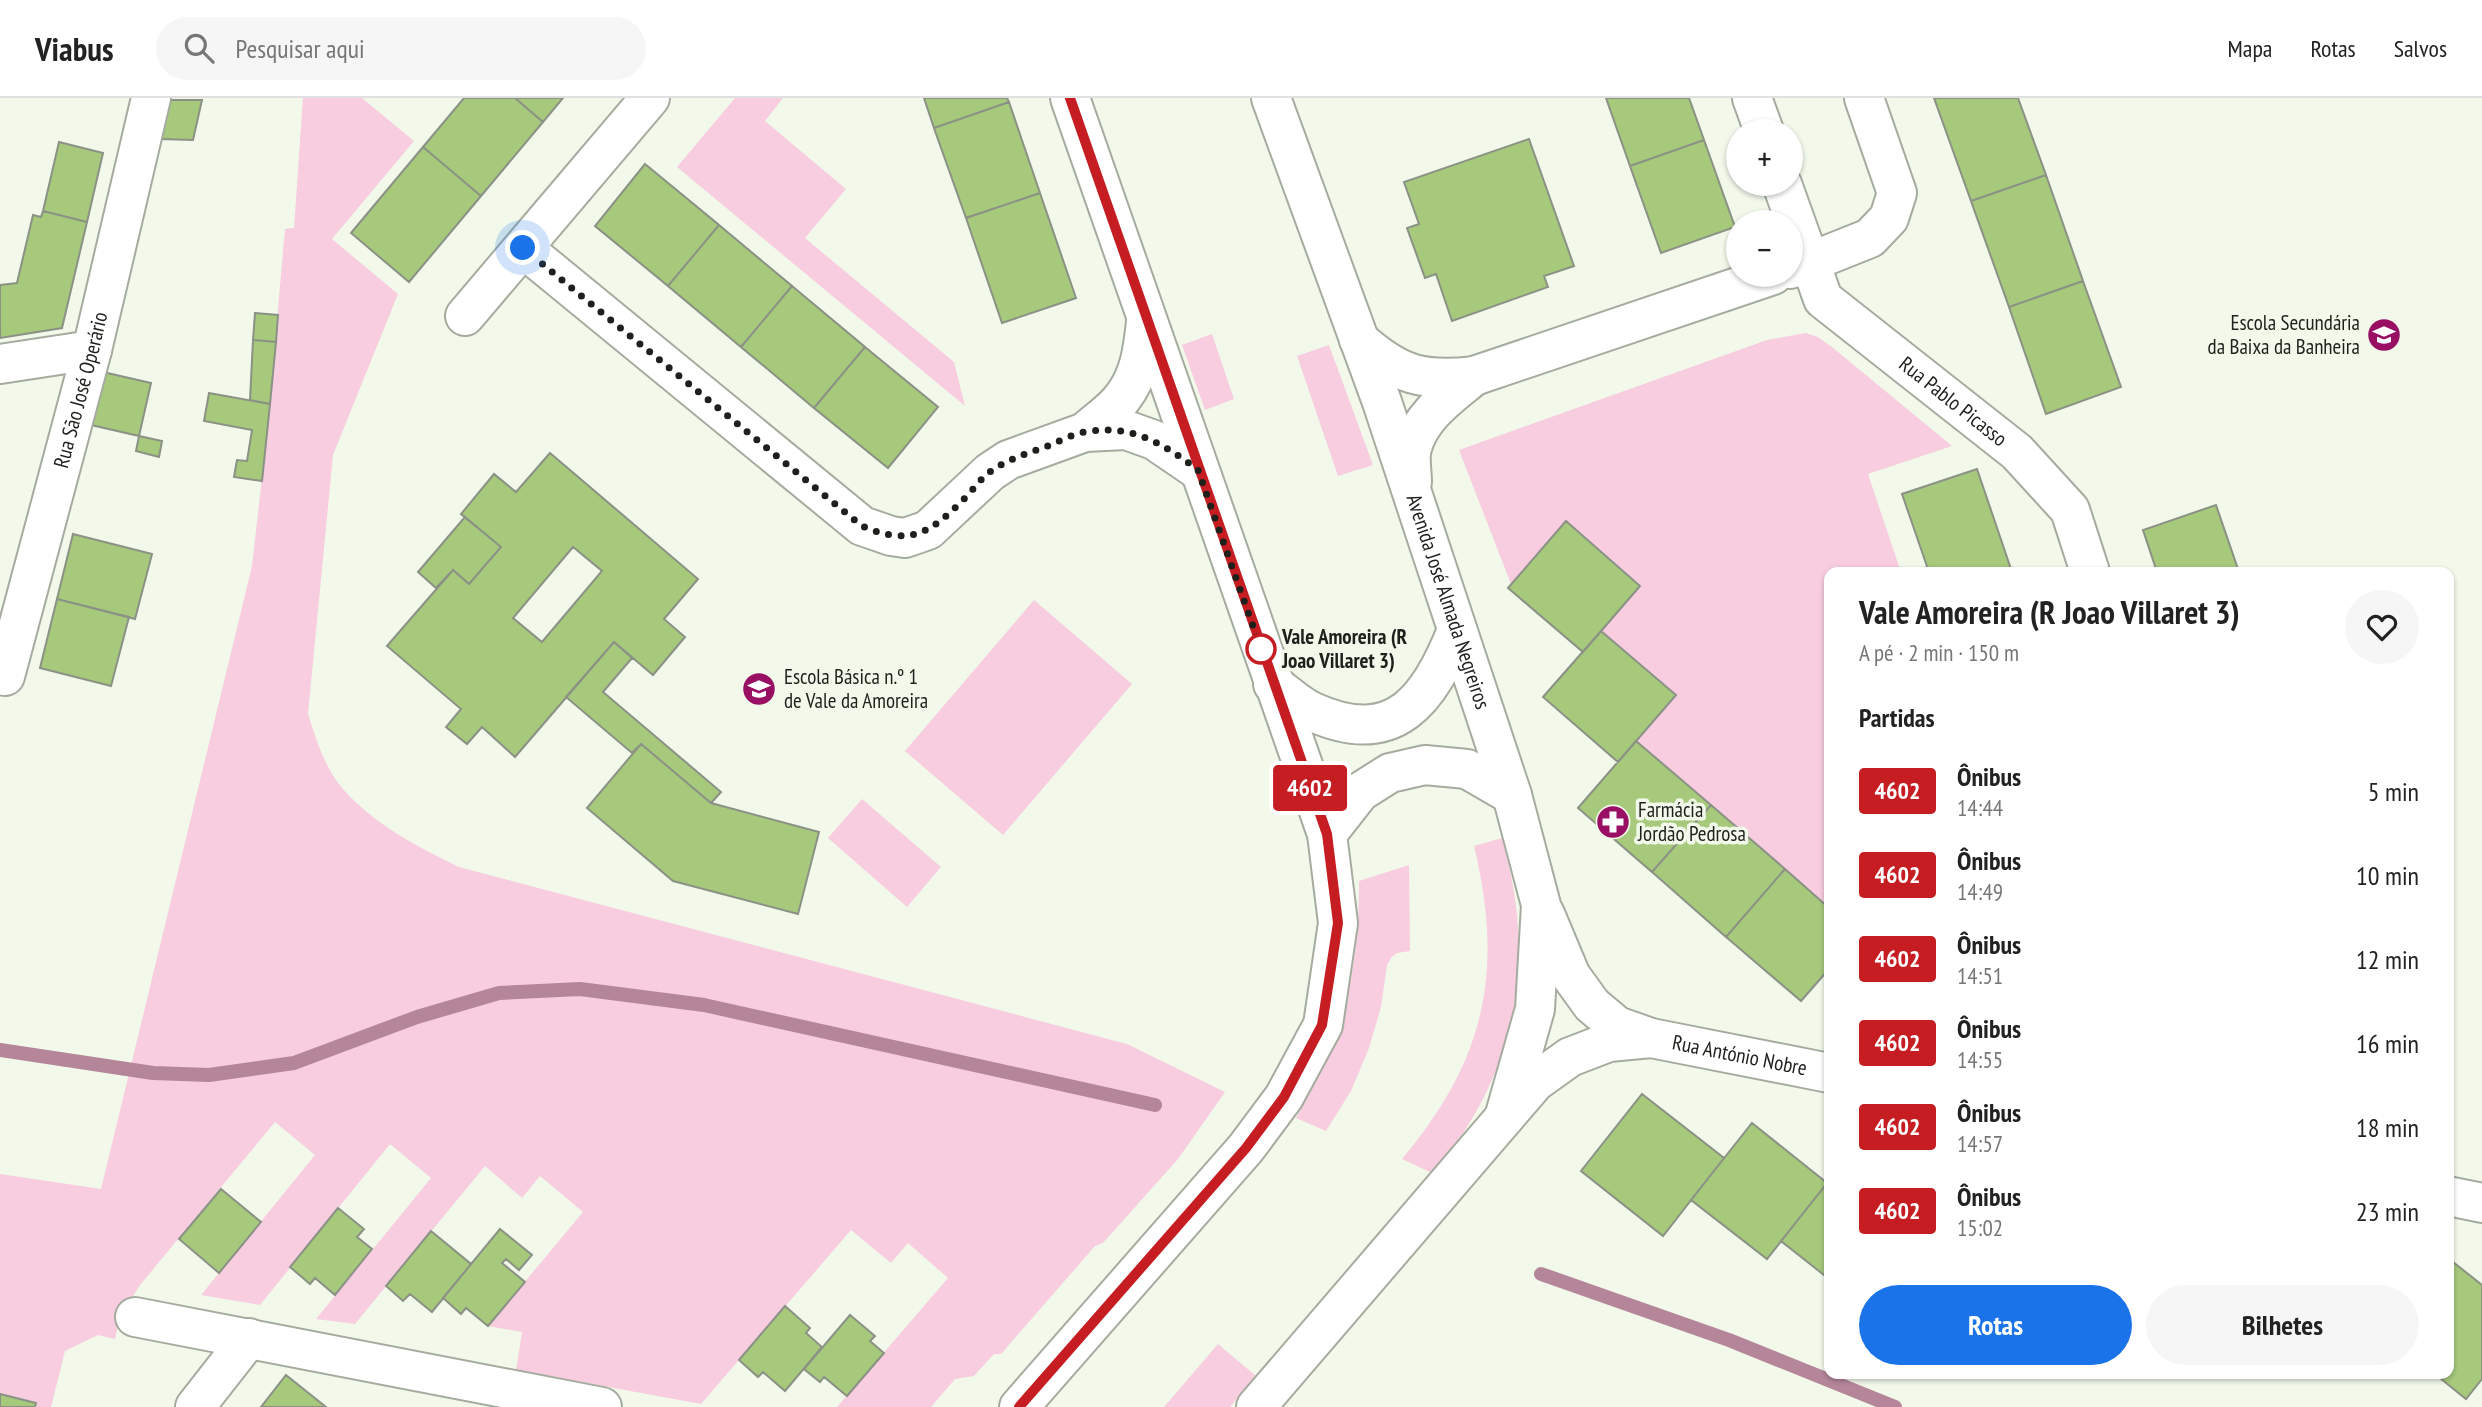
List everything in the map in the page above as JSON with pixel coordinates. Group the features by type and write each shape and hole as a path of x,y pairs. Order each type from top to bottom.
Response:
{"street":[{"name":"Rua São José Operário","path":"2,675 92,350 151,98"},
{"path":"466,316 650,98"},
{"path":"1019,1407 1039,1391 1246,1148 1284,1097 1322,1025 1338,923 1327,834 1070,98"},
{"name":"Avenida José Almada Negreiros","path":"1271,98 1412,495 1512,795 1541,905 1535,1009 1504,1118"},
{"path":"1752,98 1760,119"},
{"path":"1803,265 1870,238 1888,218 1893,206 1897,193 1864,98"},
{"path":"523,248 862,526 876,532 905,538 928,530 990,472 1008,460 1085,432 1126,430 1154,440 1198,470"},
{"name":"Rua Pablo Picasso","path":"1803,270 1823,299 2017,452 2070,510 2088,567"},
{"path":"1359,340 1381,359 1398,369 1424,377 1445,379 1474,376 1737,287"},
{"path":"1085,432 1123,398 1136,374 1143,352 1146,321"},
{"path":"0,364 92,350"},
{"path":"1412,495 1411,450 1418,432 1435,408 1474,376"},
{"path":"1273,684 1312,712 1346,723 1377,725 1401,715 1424,696 1443,664 1457,630"},
{"path":"1327,834 1360,792 1390,773 1424,765 1467,769 1512,795"},
{"path":"1541,905 1571,976 1592,1005 1617,1026 1651,1038"},
{"path":"1256,1407 1535,1082 1570,1057 1609,1042 1651,1038"},
{"name":"Rua António Nobre","path":"1651,1038 1824,1072"},
{"path":"2454,1197 2482,1203"},
{"path":"135,1317 248,1338 465,1394 602,1407"},
{"path":"195,1407 248,1338"}],"shaded area":[{"path":"303,98 362,98 414,141 332,239 398,294 333,455 308,714 326,762 342,788 382,824 459,867 1127,1044 1225,1092 1178,1159 1103,1243 1095,1246 1001,1354 994,1354 974,1376 955,1379 931,1407 837,1407 948,1278 908,1243 891,1263 851,1230 701,1404 516,1370 522,1332 488,1326 583,1212 540,1176 522,1198 485,1166 355,1324 316,1319 431,1178 390,1144 260,1305 201,1295 315,1155 275,1122 140,1285 120,1317 115,1339 98,1335 65,1351 51,1407 35,1407 0,1394 0,1174 101,1189 252,566 285,229 294,228"},
{"path":"735,98 783,98 765,121 846,189 805,238 954,362 965,406 677,167"},
{"path":"1806,333 1818,337 1952,446 1868,474 1899,567 1824,567 1824,904 1636,741 1601,631 1639,585 1566,522 1511,584 1459,450 1767,340"},
{"path":"1212,334 1234,399 1205,410 1182,345"},
{"path":"1329,345 1373,465 1338,476 1297,356"},
{"path":"1034,600 1132,684 1003,835 905,751"},
{"path":"862,799 941,867 907,907 828,838"},
{"path":"1502,838 1517,916 1519,954 1510,1027 1499,1064 1483,1099 1462,1135 1432,1173 1402,1159 1453,1085 1470,1049 1481,1012 1487,974 1483,891 1474,846"},
{"path":"1409,865 1410,951 1397,953 1387,965 1381,1007 1369,1048 1351,1091 1326,1131 1296,1118 1326,1059 1345,1004 1356,946 1359,881"},
{"path":"1218,1344 1256,1376 1230,1407 1164,1407"}],"building":[{"path":"464,98 515,98 543,122 481,196 423,147"},
{"path":"515,98 563,98 543,122"},
{"path":"924,98 1007,98 1009,102 934,128"},
{"path":"1606,98 1689,98 1704,140 1630,166"},
{"path":"1934,98 2018,98 2046,175 1971,201"},
{"path":"169,100 202,100 193,140 160,139"},
{"path":"1009,102 1040,193 966,218 934,128"},
{"path":"1529,139 1574,266 1544,276 1548,287 1452,321 1436,274 1425,278 1407,228 1419,224 1404,182"},
{"path":"1704,140 1729,210 1726,210 1726,230 1661,253 1630,166"},
{"path":"59,142 103,153 87,222 43,211"},
{"path":"423,147 481,196 409,282 351,233"},
{"path":"645,164 719,225 668,286 595,226"},
{"path":"2046,175 2083,281 2009,307 1971,201"},
{"path":"1040,193 1076,298 1002,323 966,218"},
{"path":"43,211 87,222 62,328 0,338 0,285 17,283 33,215 41,217"},
{"path":"719,225 792,286 741,347 668,286"},
{"path":"2083,281 2121,387 2046,414 2009,307"},
{"path":"792,286 865,347 814,408 741,347"},
{"path":"255,313 278,315 276,342 253,340"},
{"path":"253,340 276,342 270,404 250,400"},
{"path":"865,347 938,407 888,468 814,408"},
{"path":"103,372 151,383 139,436 91,425"},
{"path":"209,393 270,404 262,481 234,477 237,460 247,461 252,430 204,421"},
{"path":"139,436 162,441 159,457 136,451"},
{"path":"550,453 698,579 664,619 685,637 653,675 614,642 515,757 482,727 467,744 446,727 461,709 387,646 453,570 469,584 501,547 461,514 494,474 516,492","holes":["573,547 602,571 542,642 513,618"]},
{"path":"1977,469 2010,567 1927,567 1902,494"},
{"path":"2216,505 2237,567 2155,567 2143,530"},
{"path":"465,517 501,547 469,584 453,570 436,588 418,572"},
{"path":"1566,521 1640,586 1583,652 1508,588"},
{"path":"73,534 152,554 135,619 57,599"},
{"path":"57,599 129,617 111,686 40,668"},
{"path":"1601,631 1676,695 1618,762 1543,697"},
{"path":"614,642 632,658 603,692 721,792 711,803 641,744 632,753 566,697"},
{"path":"1636,741 1711,805 1652,872 1578,808"},
{"path":"641,744 711,803 819,832 798,914 673,881 587,808"},
{"path":"1711,805 1785,869 1726,937 1652,872"},
{"path":"1785,869 1824,904 1824,975 1801,1001 1726,937"},
{"path":"1642,1094 1724,1158 1663,1236 1581,1171"},
{"path":"1752,1123 1824,1181 1824,1187 1767,1259 1691,1200"},
{"path":"1824,1187 1824,1275 1781,1241"},
{"path":"221,1189 261,1222 219,1273 179,1239"},
{"path":"338,1208 364,1229 357,1237 372,1249 335,1295 315,1278 310,1284 290,1267"},
{"path":"500,1229 532,1255 519,1270 506,1259 502,1263 525,1282 488,1326 466,1308 461,1314 443,1298"},
{"path":"431,1231 471,1264 432,1312 410,1294 403,1301 386,1286"},
{"path":"2454,1263 2482,1285 2482,1379 2466,1399 2441,1379 2454,1379"},
{"path":"785,1306 810,1328 806,1333 822,1347 785,1391 763,1372 758,1377 739,1360"},
{"path":"850,1315 875,1336 870,1341 884,1353 847,1396 824,1377 820,1382 804,1369"},
{"path":"286,1375 326,1407 261,1407"},
{"path":"0,1394 36,1403 35,1407 0,1407"}],"waterway":[{"path":"0,1050 153,1073 209,1075 294,1063 417,1017 499,993 580,989 704,1005 1155,1105"},
{"path":"1541,1274 1729,1340 1824,1378"},
{"path":"1826,1379 1895,1407"}],"bus line":[{"name":"4602","path":"1019,1407 1246,1148 1284,1097 1322,1025 1338,923 1327,834 1070,98"}],"place":[{"name":"Escola Secundária da Baixa da Banheira","path":"2384,335"},
{"name":"Vale Amoreira (R Joao Villaret 3)","path":"1261,649"},
{"name":"Escola Básica n.º 1 de Vale da Amoreira","path":"759,689"},
{"name":"Farmácia Jordão Pedrosa","path":"1613,822"}],"route":[{"path":"523,248 862,526 876,532 905,538 928,530 977,483 1008,460 1085,432 1126,430 1154,440 1198,470 1261,649"}]}
